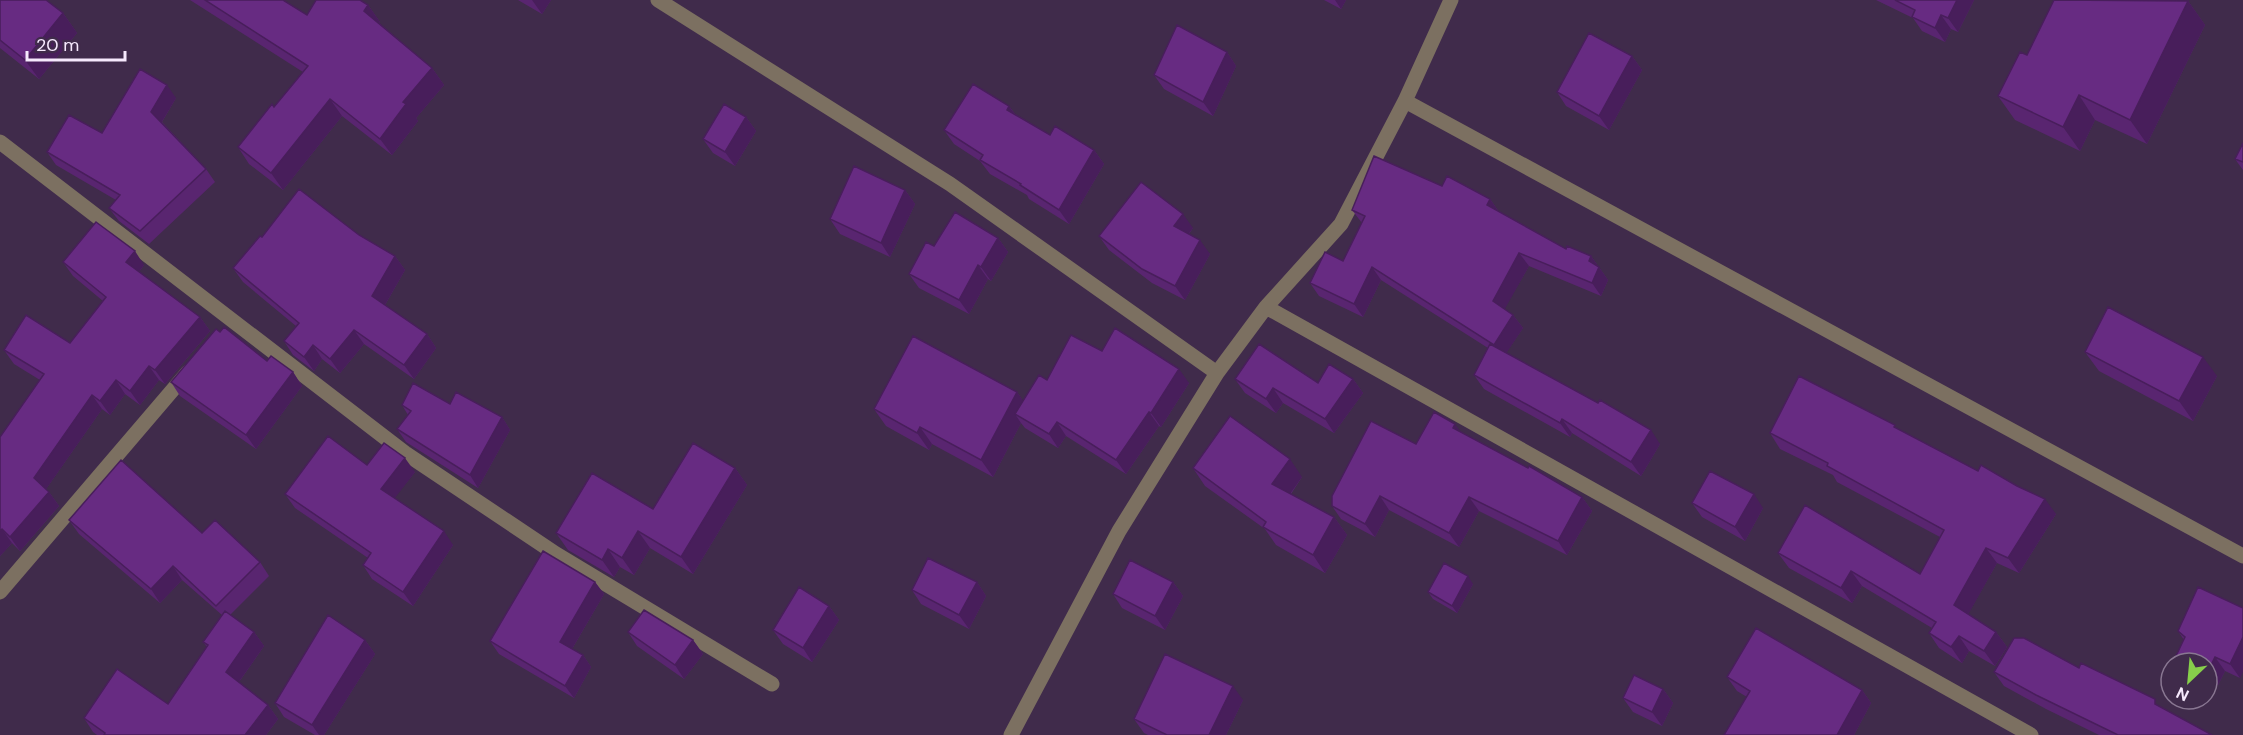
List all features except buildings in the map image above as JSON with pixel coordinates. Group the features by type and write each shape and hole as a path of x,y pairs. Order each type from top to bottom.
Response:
{"street":[{"path":"658,0 950,184 1217,373"},
{"path":"1011,735 1119,531 1217,373 1266,307 1341,224 1405,101 1451,0"},
{"path":"1405,101 2243,556"},
{"path":"0,142 229,324 405,453 556,554 772,684"},
{"path":"1266,307 2031,735"},
{"path":"0,592 194,365"}]}
